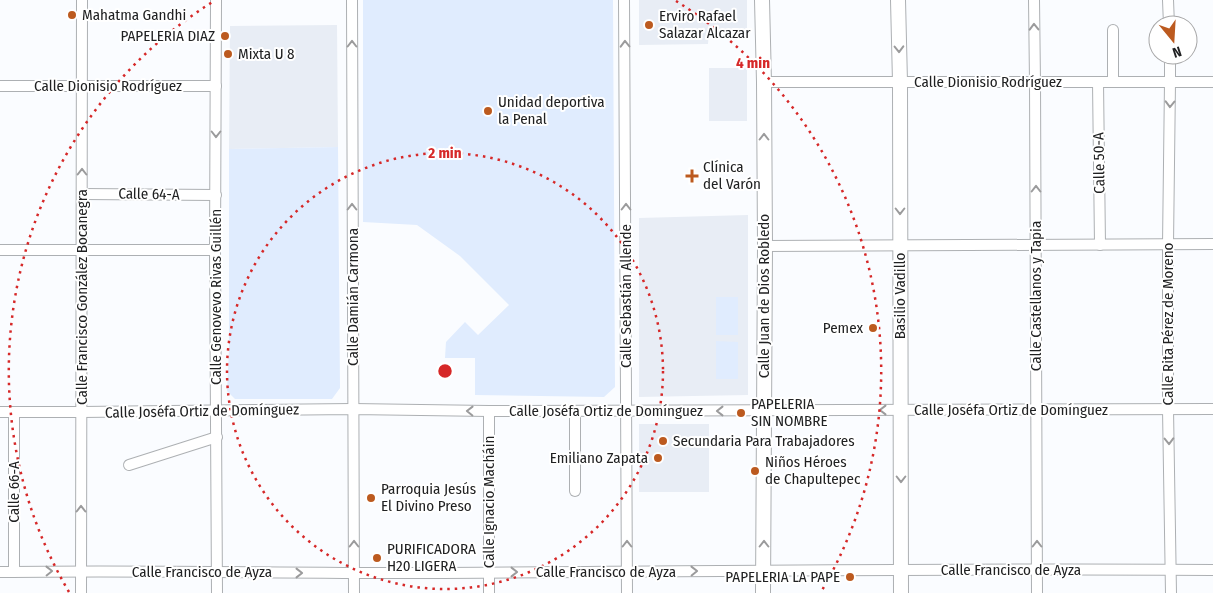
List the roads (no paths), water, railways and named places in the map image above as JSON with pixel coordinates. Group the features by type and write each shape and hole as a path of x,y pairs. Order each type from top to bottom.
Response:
{"street":[{"name":"Calle Francisco González Bocanegra","path":"81,593 82,0"},
{"name":"Calle Genovevo Rivas Guillén","path":"216,0 217,593"},
{"name":"Calle Damián Carmona","path":"352,0 354,593"},
{"name":"Calle Sebastián Allende","path":"624,0 627,593"},
{"name":"Calle Juan de Dios Robledo","path":"762,0 765,246 763,593"},
{"name":"Basilio Vadillo","path":"898,0 900,82 901,593"},
{"name":"Calle Castellanos y Tapia","path":"1034,0 1037,593"},
{"path":"1168,0 1169,15"},
{"path":"1113,30 1113,82"},
{"name":"Calle Rita Pérez de Moreno","path":"1170,65 1168,410 1171,593"},
{"name":"Calle Dionisio Rodríguez","path":"764,82 1213,82"},
{"name":"Calle 50-A","path":"1098,82 1100,245"},
{"name":"Calle Dionisio Rodríguez","path":"0,86 216,86"},
{"name":"Calle 64-A","path":"82,194 216,195"},
{"path":"765,246 1213,244"},
{"path":"0,250 215,250"},
{"name":"Calle Joséfa Ortiz de Domínguez","path":"0,412 353,409 627,411 1213,409"},
{"name":"Calle Ignacio Macháin","path":"489,411 489,593"},
{"path":"575,411 575,491"},
{"name":"Calle 66-A","path":"14,412 14,572"},
{"path":"129,465 217,437"},
{"name":"Calle Francisco de Ayza","path":"0,572 354,573 764,570 1213,570"}],"place":[{"name":"Mahatma Gandhi","path":"72,15"},
{"name":"Erviro Rafael Salazar Alcazar","path":"649,25"},
{"name":"PAPELERIA DIAZ","path":"225,36"},
{"name":"Mixta U 8","path":"228,54"},
{"name":"Unidad deportiva la Penal","path":"488,111"},
{"name":"Clínica del Varón","path":"692,176"},
{"name":"Pemex","path":"873,328"},
{"name":"PAPELERIA SIN NOMBRE","path":"741,413"},
{"name":"Secundaria Para Trabajadores","path":"663,441"},
{"name":"Emiliano Zapata","path":"658,458"},
{"name":"Niños Héroes de Chapultepec","path":"755,471"},
{"name":"Parroquia Jesús El Divino Preso","path":"371,498"},
{"name":"PURIFICADORA H20 LIGERA","path":"377,558"},
{"name":"PAPELERIA LA PAPE","path":"850,577"}]}
